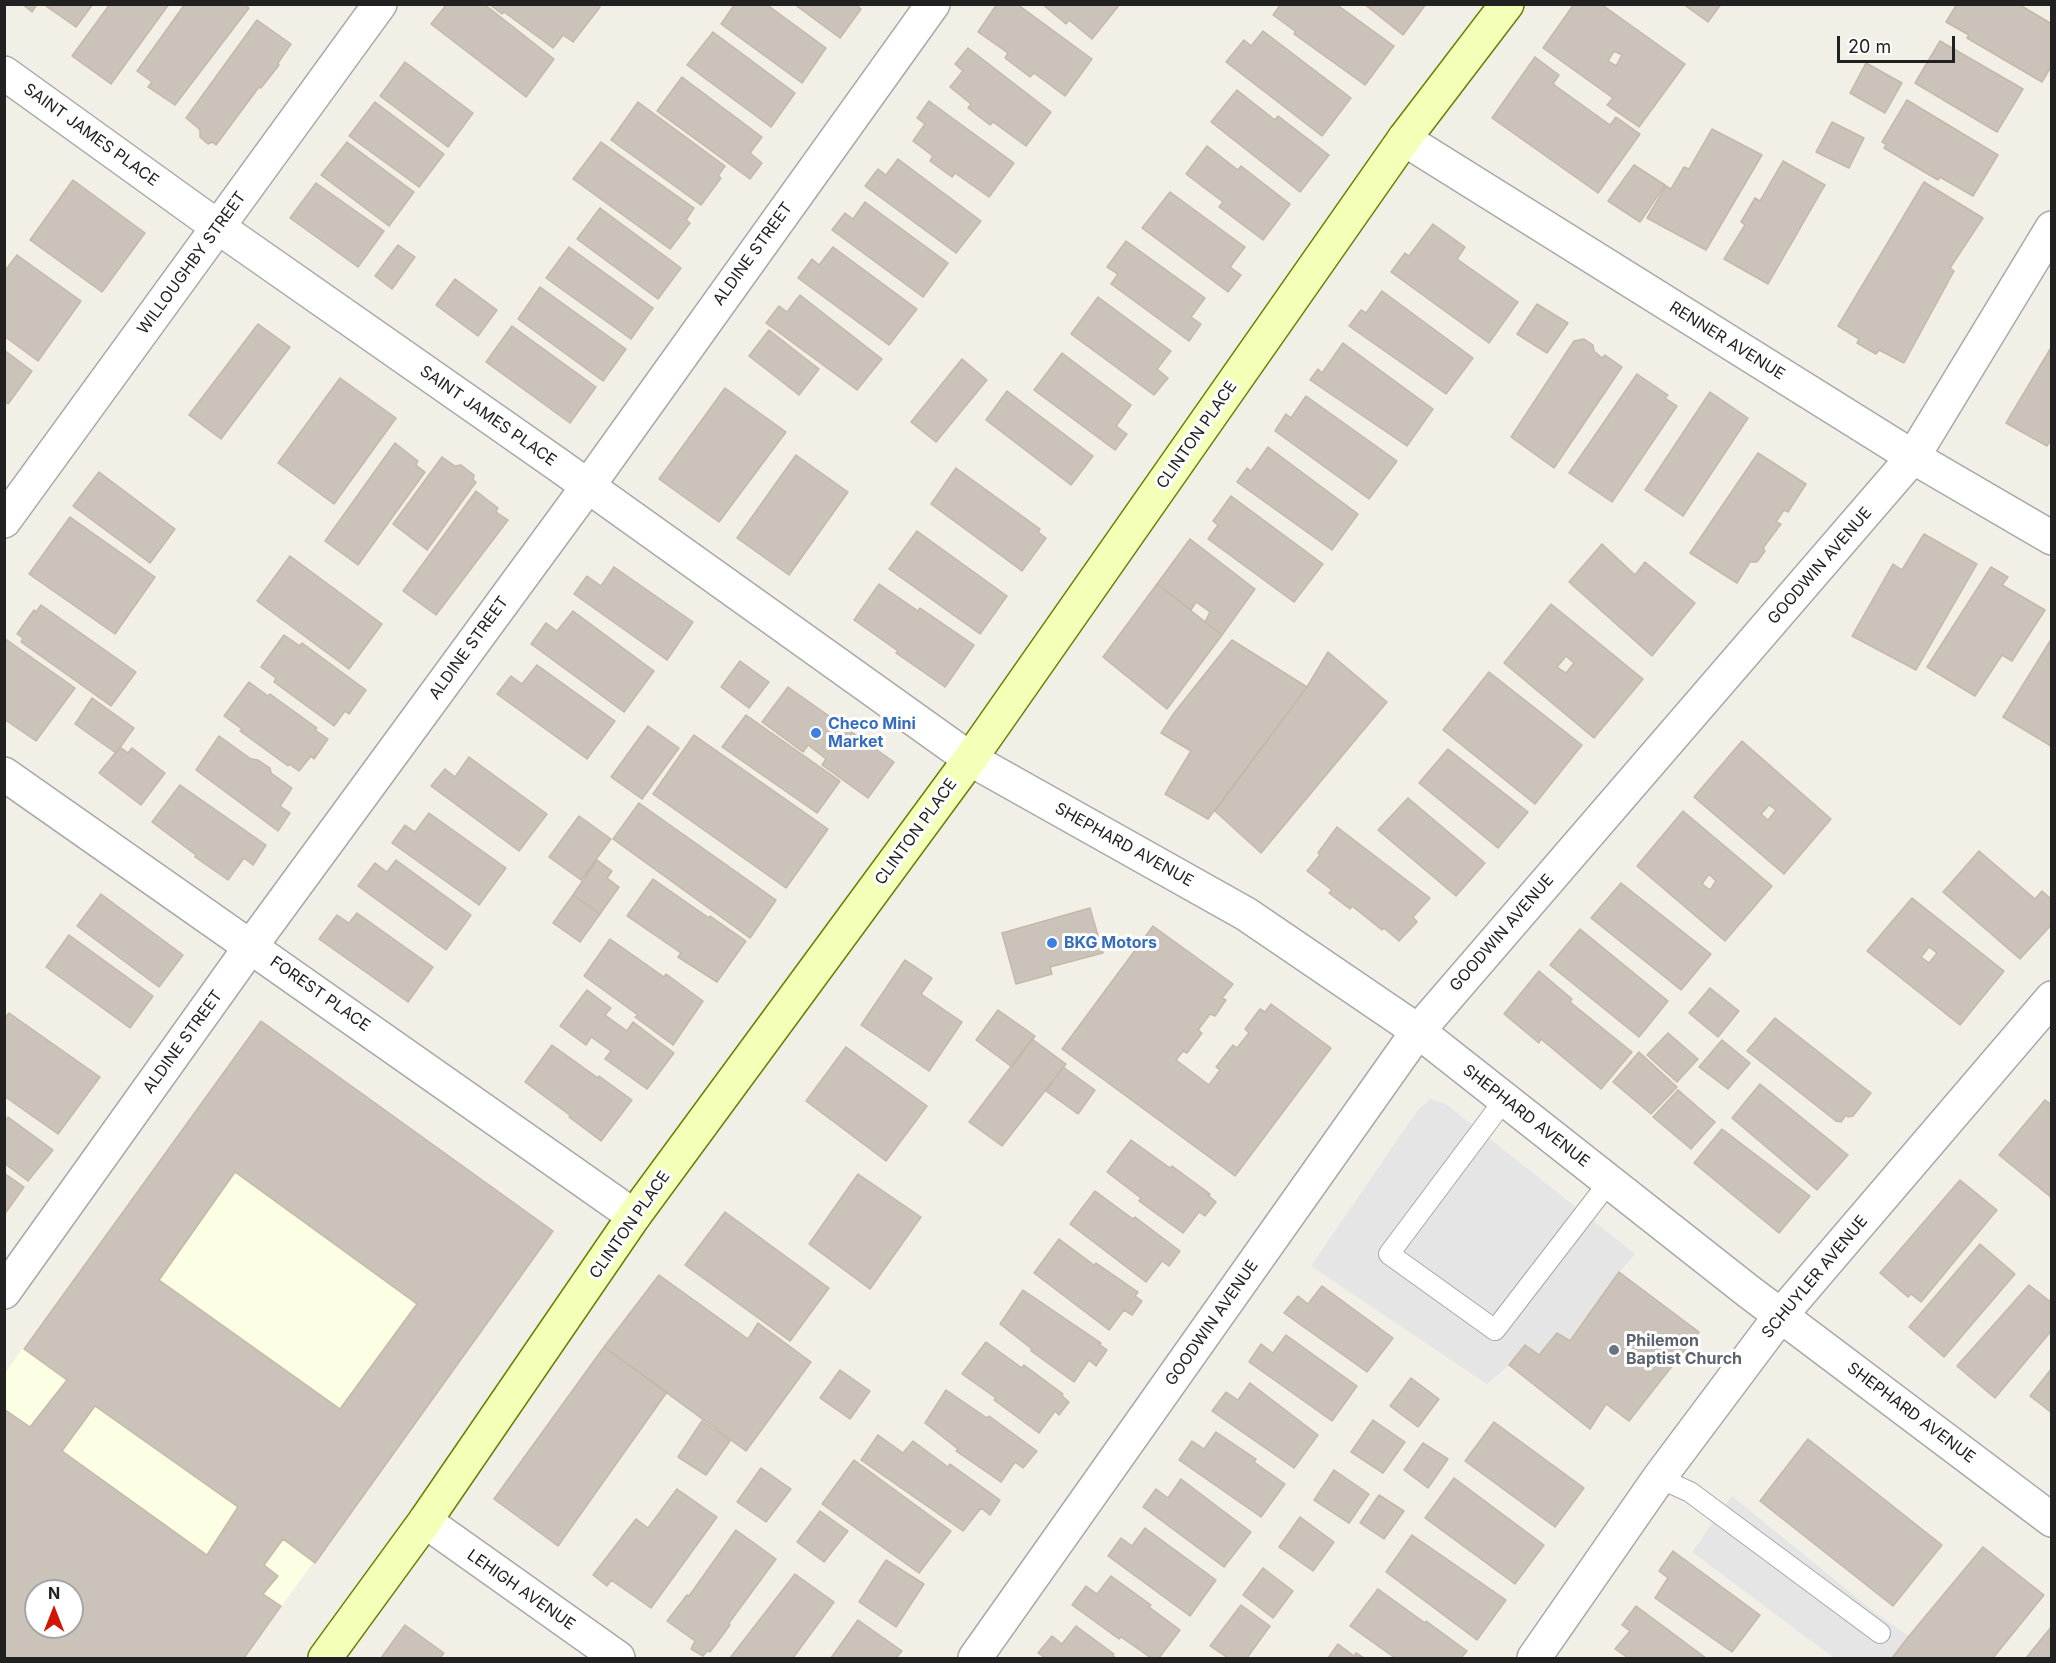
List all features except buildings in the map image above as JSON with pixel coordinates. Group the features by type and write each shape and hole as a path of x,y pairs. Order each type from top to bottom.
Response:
{"street":[{"name":"WILLOUGHBY STREET","path":"4,521 380,4"},
{"name":"ALDINE STREET","path":"4,1292 251,946 588,486 933,4"},
{"name":"CLINTON PLACE","path":"325,1659 425,1521 634,1216 970,759 1404,139 1507,4"},
{"name":"SAINT JAMES PLACE","path":"4,74 970,759"},
{"name":"RENNER AVENUE","path":"1404,139 1913,457 2052,538"},
{"name":"GOODWIN AVENUE","path":"975,1659 1418,1031 1913,457 2052,228"},
{"name":"SHEPHARD AVENUE","path":"970,759 1246,914 1418,1031 1781,1316 2052,1520"},
{"name":"FOREST PLACE","path":"4,774 634,1216"},
{"name":"SCHUYLER AVENUE","path":"1534,1659 1659,1478 1781,1316 2052,998"},
{"name":"LEHIGH AVENUE","path":"425,1521 618,1659"}],"lane":[{"path":"1505,1099 1389,1254 1495,1330 1609,1182"},
{"path":"1659,1478 1690,1492 1880,1633"}],"shaded area":[{"path":"258,1025 553,1231 244,1658 5,1658 5,1373"},
{"path":"1430,1099 1446,1104 1635,1254 1619,1272 1570,1341 1557,1333 1539,1355 1525,1345 1509,1365 1487,1384 1311,1266 1417,1111"},
{"path":"1732,1496 1878,1615 1909,1636 1892,1658 1834,1658 1692,1552"}],"place":[{"name":"Checo Mini Market","path":"816,733"},
{"name":"BKG Motors","path":"1052,943"},
{"name":"Philemon Baptist Church","path":"1614,1350"}]}
